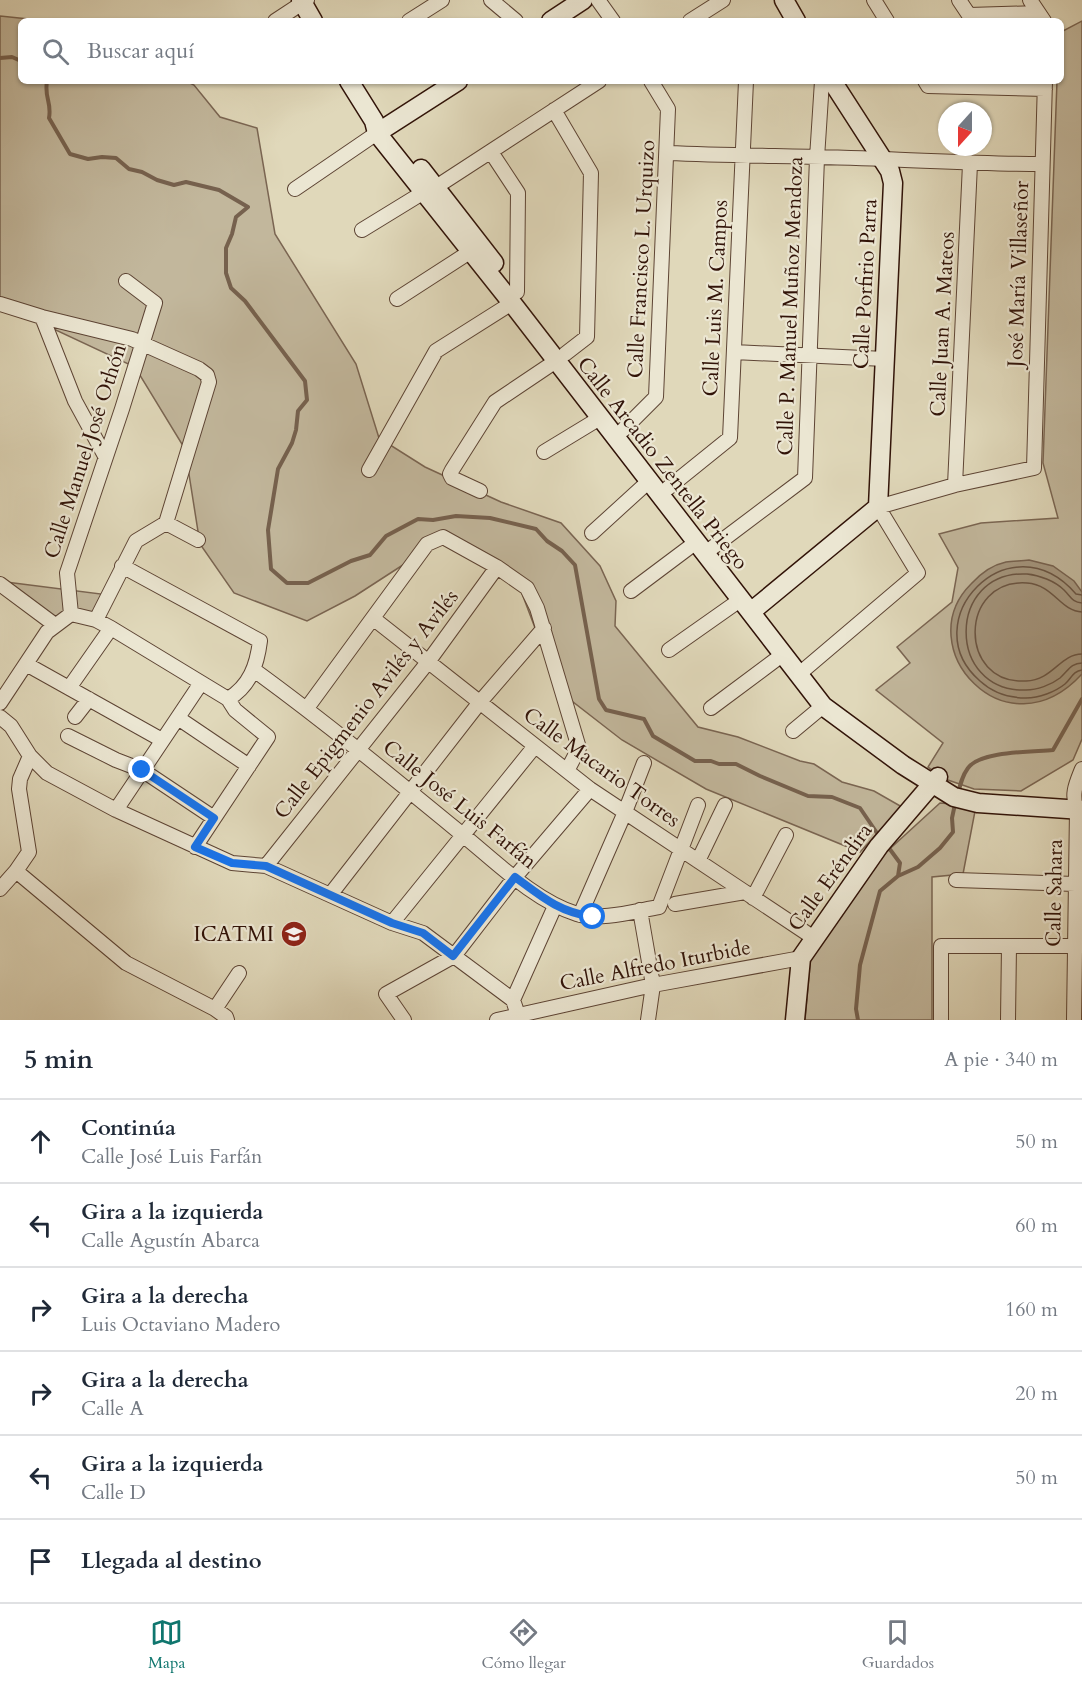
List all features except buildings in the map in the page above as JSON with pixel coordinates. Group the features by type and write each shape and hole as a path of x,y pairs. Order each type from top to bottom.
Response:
{"street":[{"path":"414,18 442,0"},
{"path":"556,18 583,0"},
{"path":"598,0 611,18"},
{"path":"705,17 723,0"},
{"path":"784,0 794,18"},
{"path":"874,0 885,18"},
{"path":"959,0 969,15 1041,17"},
{"path":"1030,0 1041,17"},
{"path":"279,18 303,1 312,18"},
{"path":"493,1 513,18"},
{"name":"Calle Arcadio Zentella Priego","path":"351,84 378,127 430,189 560,357 623,430 668,488 704,548 740,600 823,706 842,722 955,792 978,799 1078,804"},
{"path":"295,189 378,127 453,84"},
{"path":"362,230 491,152 594,84"},
{"name":"Calle Francisco L. Urquizo","path":"623,430 656,397 668,153 668,109 653,84"},
{"name":"Calle Luis M. Campos","path":"668,488 730,438 746,84"},
{"name":"Calle P. Manuel Muñoz Mendoza","path":"704,548 805,478 822,84"},
{"name":"Calle Porfirio Parra","path":"834,84 890,171 892,183 878,507"},
{"path":"927,84 928,86 1045,85"},
{"name":"José María Villaseñor","path":"955,485 1034,468 1045,85"},
{"path":"480,491 452,478 450,474 495,402 587,337 591,173 554,110"},
{"path":"369,470 436,351 514,297 518,193 491,152"},
{"path":"668,153 970,164 1042,164"},
{"name":"Calle Juan A. Mateos","path":"955,485 970,164"},
{"path":"397,298 476,249"},
{"name":"Calle Manuel José Othón","path":"71,614 67,573 155,303 126,281"},
{"path":"0,304 42,317 132,339 199,369 207,375 209,382 166,523 136,541 96,620"},
{"path":"42,317 75,401 105,456"},
{"path":"734,352 885,359"},
{"name":"Calle Arcadio Zentella Priego","path":"560,357 600,418 648,482 704,548 758,606 805,669 837,705 935,781"},
{"path":"544,452 600,418"},
{"path":"592,533 648,482"},
{"path":"758,606 878,507 955,485"},
{"path":"805,669 918,573 878,507"},
{"path":"166,523 198,540"},
{"path":"307,708 427,544 443,537 497,567 526,588 537,608 579,748 567,771"},
{"path":"631,591 704,548"},
{"path":"122,567 260,641 258,660 254,670 239,693 228,699"},
{"name":"Calle Epigmenio Avilés y Avilés","path":"266,866 428,662 497,567"},
{"path":"0,584 55,625"},
{"path":"669,650 740,600"},
{"path":"0,703 47,632 71,614 96,620 111,628 228,699 235,710 268,737 195,847"},
{"name":"Calle Macario Torres","path":"374,618 590,789 814,938"},
{"path":"69,688 111,628"},
{"path":"330,895 480,702 544,628"},
{"path":"711,708 782,655"},
{"path":"26,664 162,740"},
{"name":"Calle José Luis Farfán","path":"254,670 307,708 515,877 555,906 593,917 658,907 680,849"},
{"path":"116,810 201,682"},
{"path":"75,717 89,699"},
{"path":"793,731 823,706"},
{"path":"0,717 11,726 30,756 47,773 116,810 232,863 266,866 392,923 423,933 513,1000 518,1015"},
{"path":"178,718 249,766"},
{"path":"68,736 142,770 214,818"},
{"path":"392,923 535,746"},
{"path":"0,889 29,852 19,789 20,779 30,756"},
{"path":"580,915 644,763"},
{"name":"Calle Sahara","path":"1074,1020 1078,946 1075,884 1078,804 1073,791 1082,769"},
{"name":"Calle Eréndira","path":"795,1020 801,958 879,846 935,781"},
{"path":"404,1020 386,994 453,956 515,877 590,789"},
{"path":"680,849 698,805"},
{"path":"698,861 725,805"},
{"path":"675,904 749,895 786,834"},
{"path":"16,871 126,963 215,1008 227,1020"},
{"path":"956,880 1075,884"},
{"path":"513,1000 555,906"},
{"path":"640,910 653,985 648,1020"},
{"path":"941,1020 940,946 1078,946"},
{"path":"1008,1020 1009,946"},
{"name":"Calle Alfredo Iturbide","path":"497,1020 653,985 801,958"},
{"path":"215,1008 239,973"}],"shaded area":[{"path":"0,16 19,18 18,84 192,84 220,117 257,128 275,234 356,364 379,438 425,467 501,502 561,523 600,566 616,601 615,626 698,727 738,737 800,761 814,764 842,782 874,791 902,807 860,852 706,789 622,740 559,691 521,591 443,539 355,596 307,621 234,593 200,544 185,449 135,367 0,304"},
{"path":"1082,21 1082,739 1073,760 1021,791 974,789 945,779 928,767 943,743 876,690 910,663 897,647 952,602 958,568 939,534 981,523 1058,518 1043,463 1057,84 1064,84 1064,30"},
{"path":"6,582 109,595 96,619 73,612 55,624"},
{"path":"940,803 976,806 963,874 932,877 932,1020 805,1020 811,955 870,867"}],"water":[{"path":"1029,560 1053,566 1074,581 1082,592 1082,674 1053,697 1024,704 997,699 974,684 958,662 951,636 955,609 975,580 987,570 1001,563"}],"waterway":[{"path":"0,58 12,57 18,60"},
{"path":"47,84 49,118 70,154 88,159 116,158 129,169 142,172 157,180 174,185 186,182 219,190 248,207 236,217 226,248 226,273 231,288 245,301 305,381 307,400 298,411 292,443 278,469 268,530 271,569 287,583 308,583 351,561 370,555 386,536 418,519 433,520 456,516 490,518 536,529 575,565 599,699 606,710 644,719 653,736 695,761 736,764 808,796 832,797 860,808 879,836"},
{"path":"958,794 964,774 974,762 1007,753 1053,750 1082,699"},
{"path":"858,1020 856,1009 860,965 880,891 898,876 918,867 940,848 953,832 952,818 955,804"},
{"path":"886,844 900,863 898,876"}],"place":[{"name":"ICATMI","path":"294,934"}],"route":[{"path":"142,770 214,818 195,847 232,863 266,866 392,923 423,933 453,956 515,877 555,906 593,917"}]}
